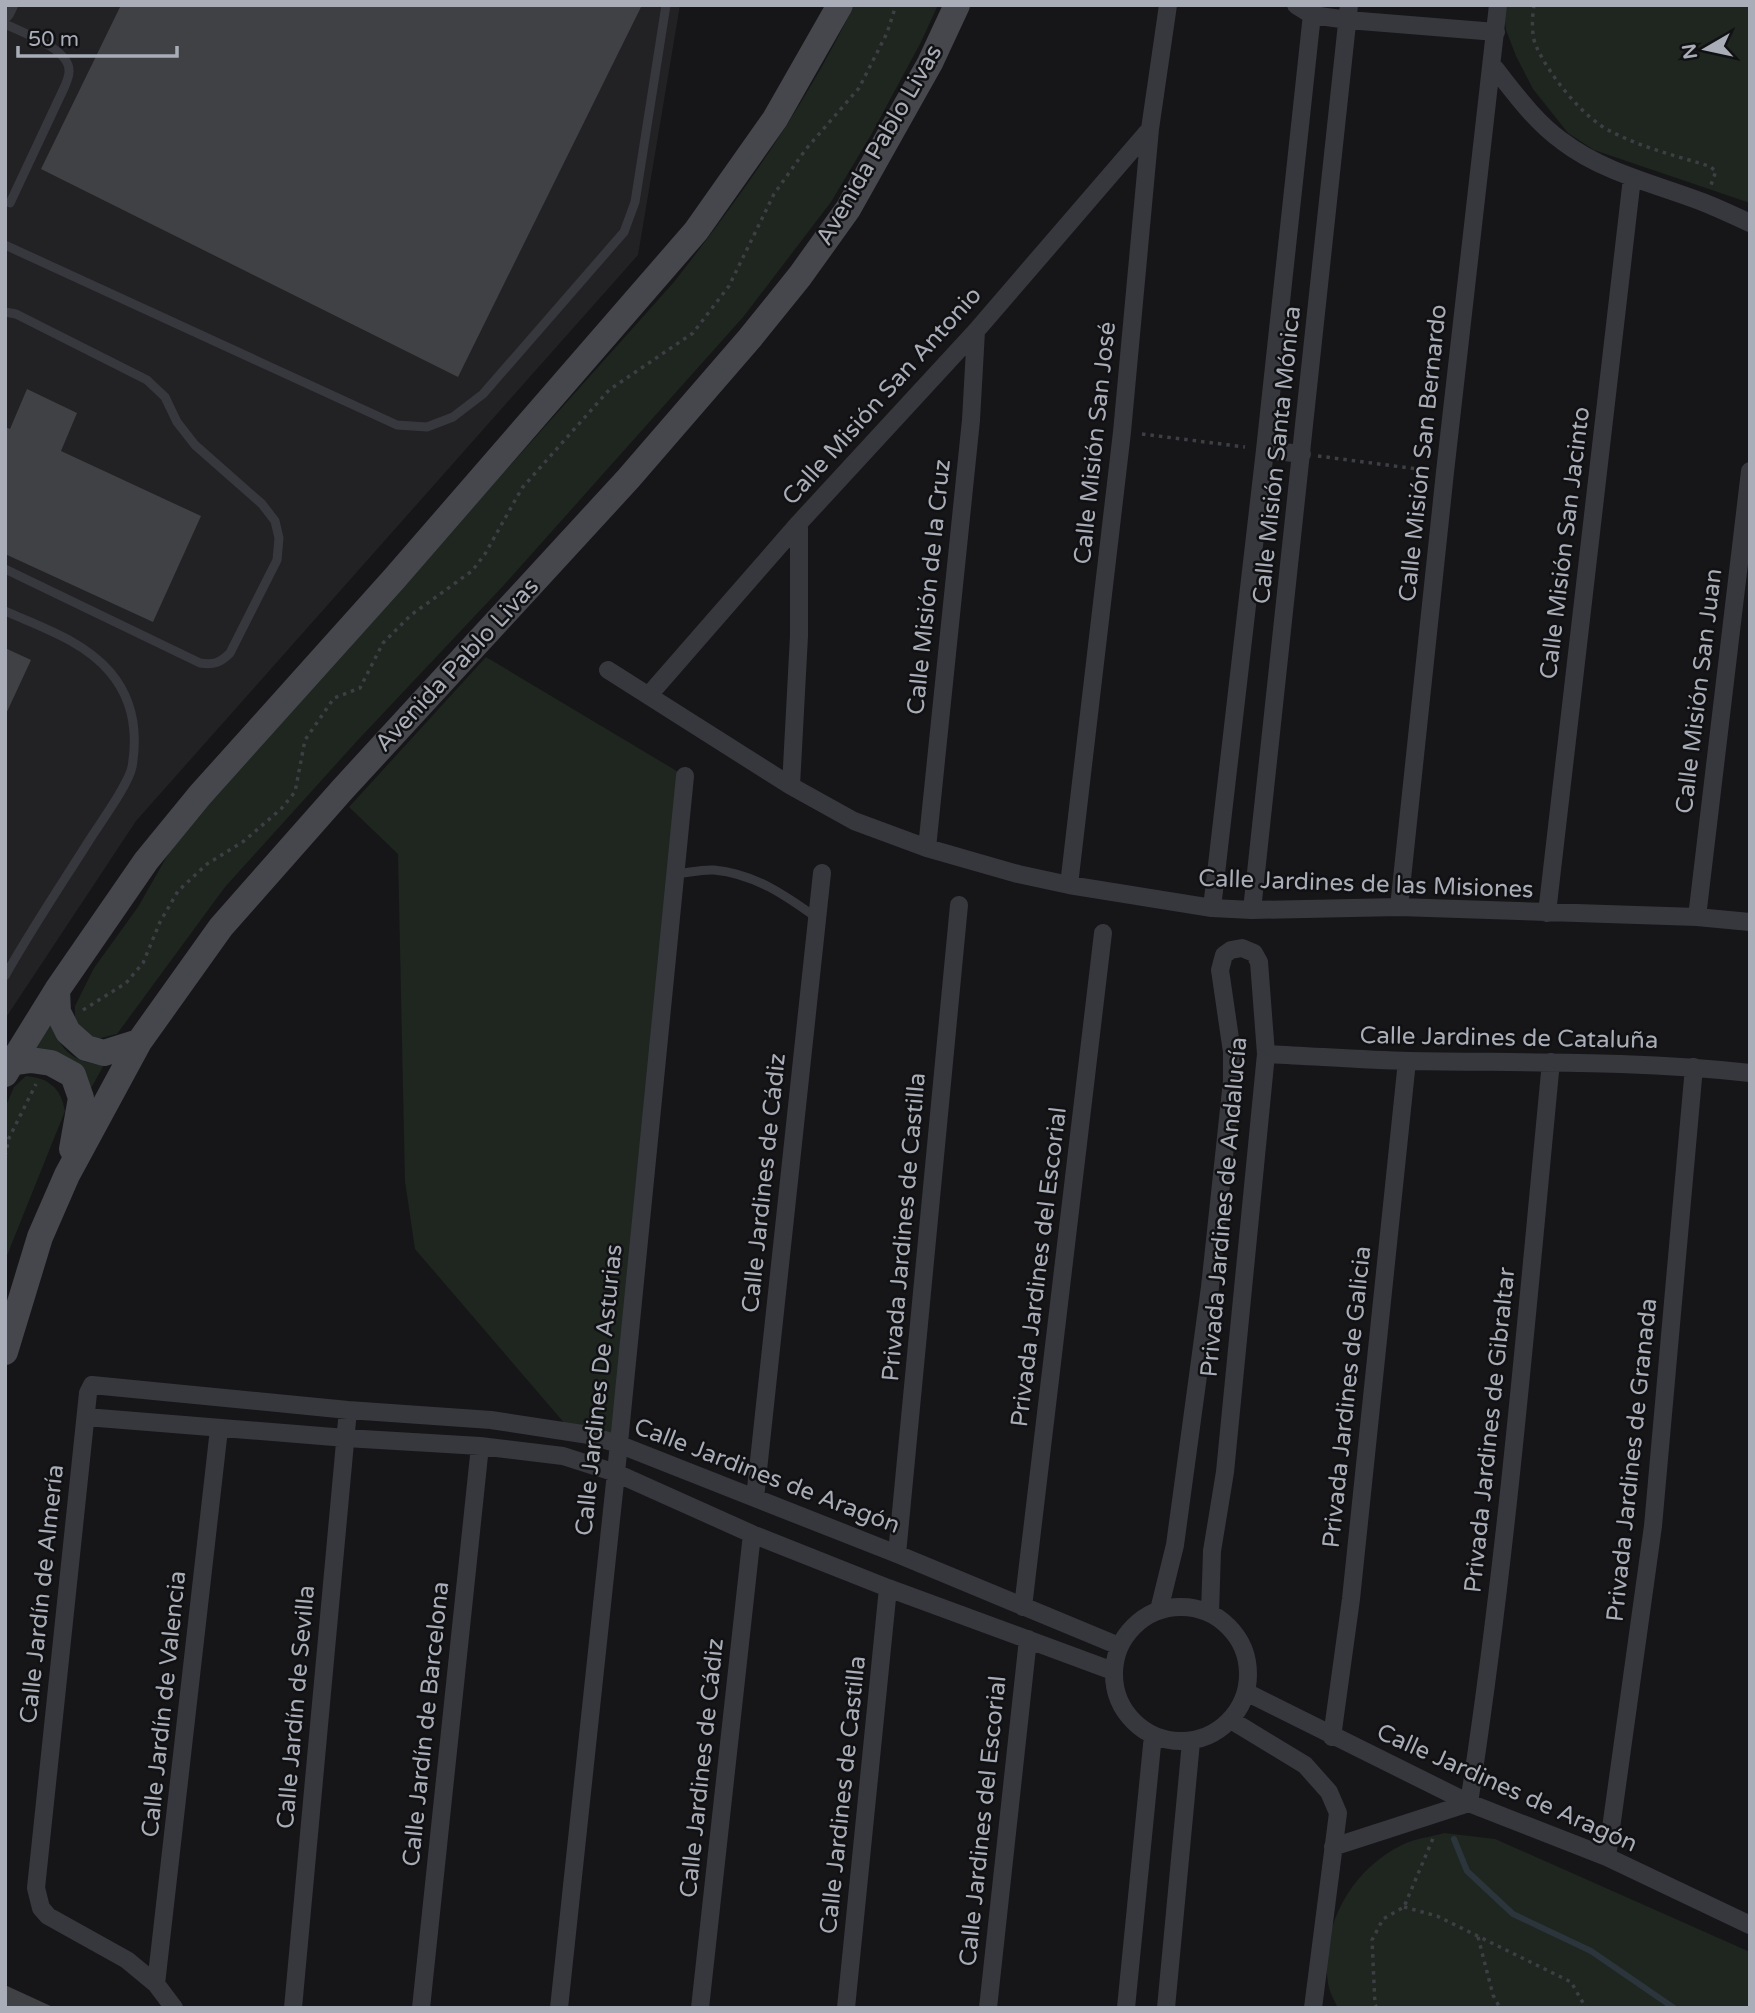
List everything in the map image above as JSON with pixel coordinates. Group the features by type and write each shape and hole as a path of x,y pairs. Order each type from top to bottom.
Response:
{"main road":[{"path":"8,1069 57,990 146,861 696,231 775,119 840,5"},
{"name":"Avenida Pablo Livas","path":"5,1352 40,1237 67,1174 139,1042 221,927 351,780 628,479 800,276 848,209 930,63 957,5"},
{"path":"57,990 58,1012 68,1032 86,1048 104,1053 139,1042"},
{"path":"8,1069 30,1060 51,1063 73,1075 81,1098 67,1174"}],"street":[{"path":"5,13 9,5"},
{"name":"Calle Misión San José","path":"1069,885 1122,432 1150,129 1168,5"},
{"name":"Calle Misión San Bernardo","path":"1399,907 1498,5"},
{"path":"1307,8 1496,32"},
{"name":"Calle Misión Santa Mónica","path":"1212,908 1265,450 1307,8"},
{"name":"Calle Misión Santa Mónica","path":"1252,910 1349,13"},
{"path":"1493,66 1538,120 1561,141 1590,160 1750,223"},
{"name":"Calle Misión San Antonio","path":"649,695 799,523 976,331 1150,129"},
{"name":"Calle Misión San Jacinto","path":"1546,913 1632,178"},
{"name":"Calle Misión de la Cruz","path":"927,848 971,420 976,331"},
{"path":"1265,450 1302,454"},
{"name":"Calle Misión San Juan","path":"1697,917 1750,471"},
{"path":"791,786 799,636 799,523"},
{"name":"Calle Jardines de las Misiones","path":"608,670 791,786 854,821 927,848 1018,874 1212,908 1252,910 1399,907 1697,917 1750,922"},
{"name":"Calle Jardines De Asturias","path":"559,2008 616,1473 685,776"},
{"name":"Calle Jardines de Cádiz","path":"755,1498 822,873"},
{"name":"Privada Jardines de Castilla","path":"897,1554 959,905"},
{"name":"Privada Jardines del Escorial","path":"1023,1607 1103,933"},
{"name":"Privada Jardines de Andalucía","path":"1159,1609 1175,1545 1211,1273 1232,1081 1231,1041 1220,970 1224,955 1231,950 1242,948 1250,950 1259,961 1266,1054 1225,1472 1212,1551 1210,1613"},
{"name":"Calle Jardines de Cataluña","path":"1266,1054 1407,1061 1694,1067 1750,1073"},
{"name":"Privada Jardines de Galicia","path":"1332,1737 1351,1599 1407,1061"},
{"name":"Privada Jardines de Gibraltar","path":"1469,1803 1485,1700 1510,1497 1551,1062"},
{"name":"Privada Jardines de Granada","path":"1607,1857 1653,1526 1694,1067"},
{"name":"Calle Jardines de Aragón","path":"89,1388 94,1385 348,1410 491,1420 589,1435 897,1554 1119,1646"},
{"name":"Calle Jardín de Almería","path":"89,1388 36,1888 41,1908 48,1916 127,1960 156,1984"},
{"name":"Calle Jardín de Sevilla","path":"293,2008 348,1410"},
{"path":"86,1417 219,1429 480,1446 563,1456 616,1473 752,1534 888,1588 1113,1671"},
{"name":"Calle Jardín de Valencia","path":"156,1984 219,1429"},
{"name":"Calle Jardín de Barcelona","path":"421,2008 480,1446"},
{"name":"Calle Jardines de Cádiz","path":"700,2008 752,1534"},
{"name":"Calle Jardines de Castilla","path":"846,2008 888,1588"},
{"path":"1185,1606 1210,1613 1229,1627 1242,1646 1248,1669 1246,1692 1231,1720 1213,1734 1191,1742 1168,1741 1132,1721 1121,1706 1114,1689 1113,1671 1119,1646 1135,1624 1159,1609 1185,1606"},
{"name":"Calle Jardines del Escorial","path":"988,2008 1028,1639"},
{"name":"Calle Jardines de Aragón","path":"1246,1692 1469,1803 1607,1857 1749,1918"},
{"path":"1231,1720 1305,1765 1329,1792 1338,1813 1313,2008"},
{"path":"1126,2008 1153,1735"},
{"path":"1166,2008 1191,1742"},
{"path":"1333,1847 1469,1803"},
{"path":"156,1984 174,2008"}],"lane":[{"path":"5,245 397,425 427,427 453,417 483,394 624,232 635,202 666,5"},
{"path":"5,24 58,51 66,58 69,71 64,88 10,203"},
{"path":"5,312 16,314 146,380 165,397 177,422 195,445 262,504 275,521 279,538 277,560 230,653 222,661 212,665 200,663 5,569"},
{"path":"5,611 72,641 109,670 127,695 135,732 132,769 5,976"},
{"path":"676,874 712,870 750,877 778,890 817,918"}],"path":[{"path":"68,1032 85,1008 127,983 143,963 160,922 178,891 206,864 244,841 281,809 295,792 305,740 334,698 360,688 383,643 411,615 472,571 485,554 522,488 610,390 693,332 729,286 774,194 806,149 859,88 887,33 896,5"},
{"path":"1534,5 1532,16 1535,46 1568,96 1609,131 1651,149 1709,166 1716,172 1704,203"},
{"path":"1122,432 1265,450"},
{"path":"1302,454 1445,472"},
{"path":"5,1156 9,1138 34,1086 51,1063"},
{"path":"1377,2008 1372,1940 1383,1919 1404,1907 1444,1811"},
{"path":"1404,1907 1437,1916 1571,1982 1586,2008"},
{"path":"1478,1937 1493,1995 1500,2008"}],"shaded area":[{"path":"5,5 680,5 638,255 136,821 5,1019"},
{"path":"854,5 938,5 871,135 831,202 744,316 503,586 225,887 117,1034 97,1039 83,1032 75,1019 75,1006 94,968 138,907 178,837 674,282 772,148 815,78"},
{"path":"1503,5 1750,5 1750,203 1594,150 1568,133 1533,89 1516,56 1506,30"},
{"path":"486,657 685,776 618,1444 572,1432 415,1249 405,1181 398,854 349,807"},
{"path":"51,1024 59,1042 70,1054 85,1062 104,1065 90,1090 31,1051"},
{"path":"26,1076 41,1079 53,1086 65,1111 6,1258 5,1269 5,1108 14,1087"},
{"path":"1444,1833 1495,1839 1750,1952 1750,2008 1338,2008 1329,1986 1327,1962 1334,1921 1343,1902 1354,1884 1384,1856 1407,1843"}],"building":[{"path":"121,5 642,5 458,377 41,169"},
{"path":"27,389 77,413 61,451 201,516 153,622 5,554 5,427 10,429"},
{"path":"5,648 31,660 5,716"},
{"path":"5,1985 55,2008 5,2008"}],"waterway":[{"path":"1454,1839 1467,1871 1513,1914 1591,1951 1674,2008"}]}
